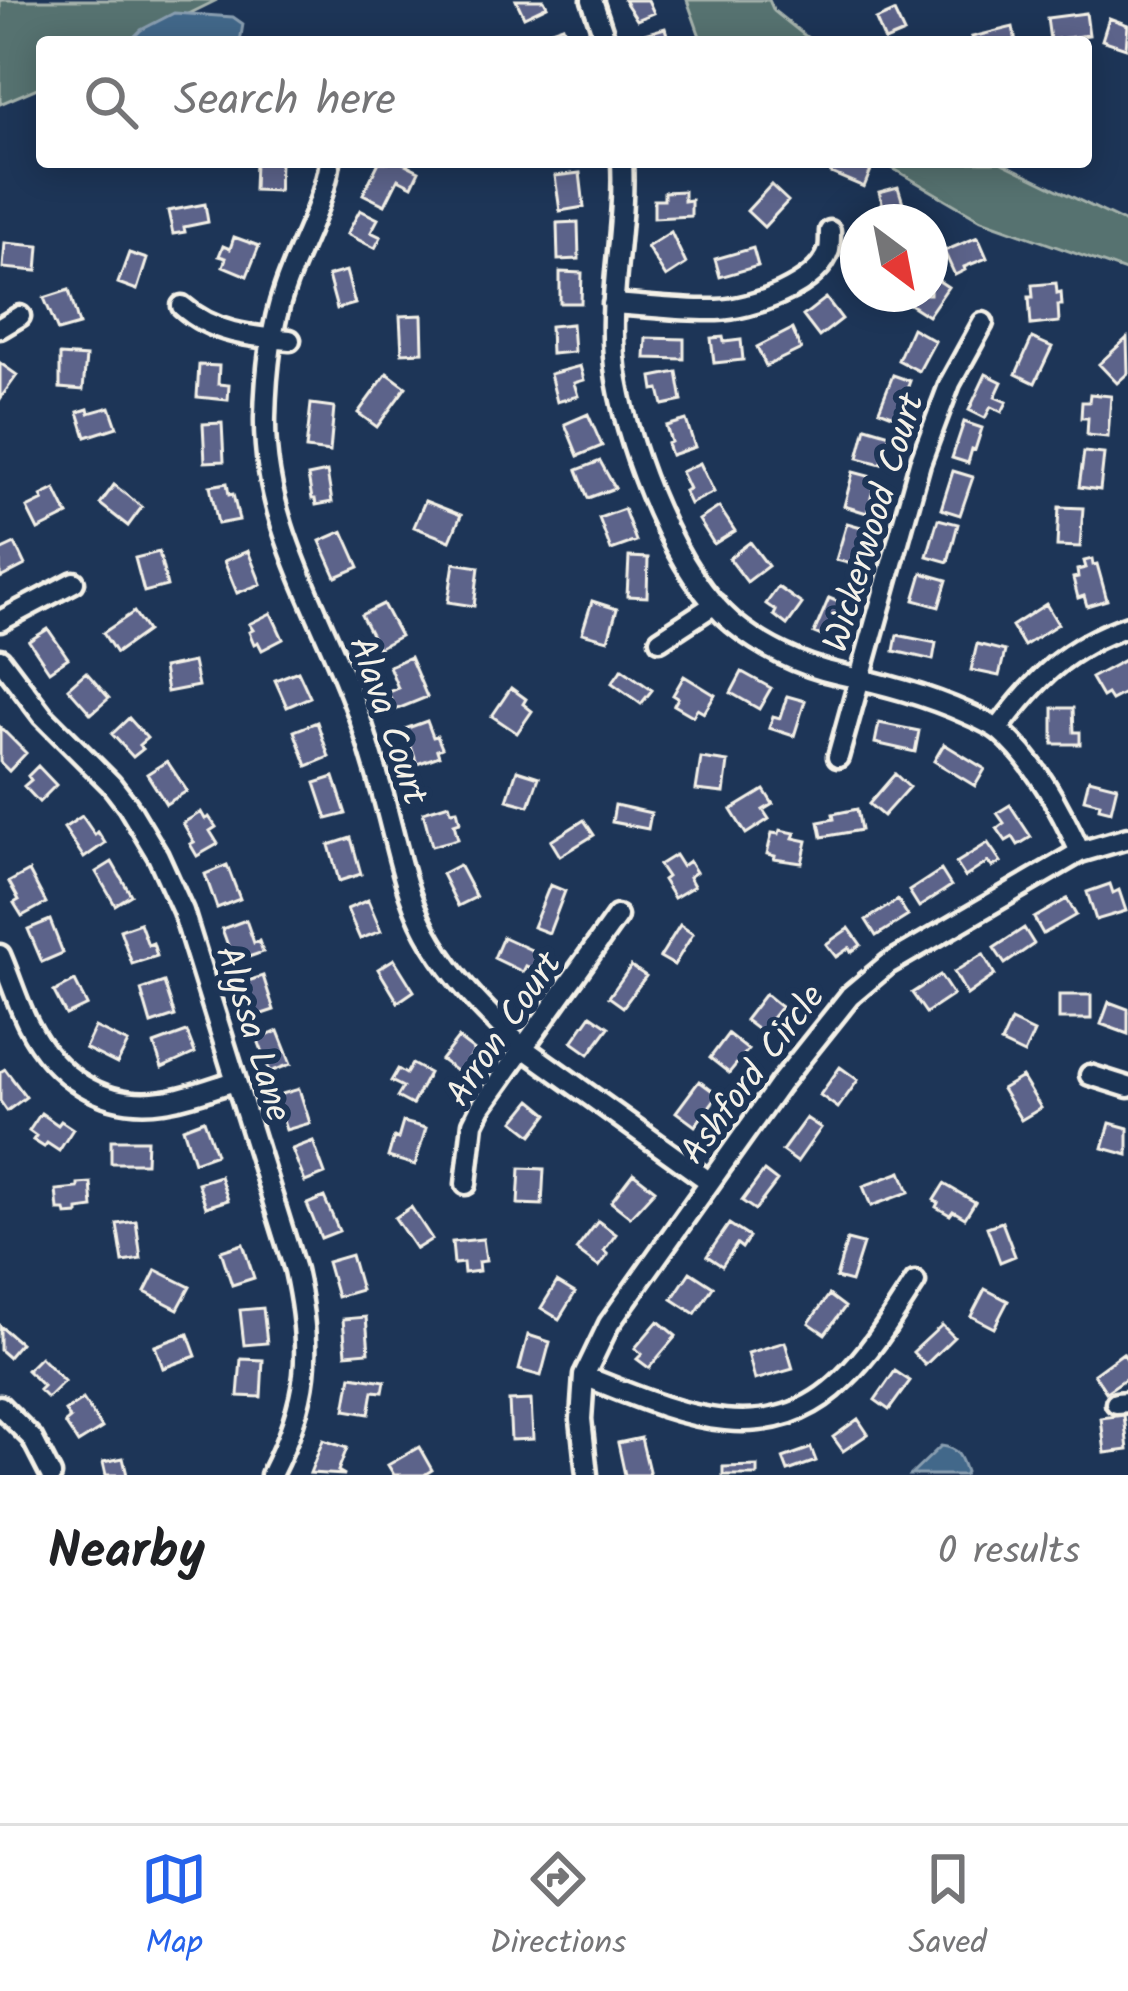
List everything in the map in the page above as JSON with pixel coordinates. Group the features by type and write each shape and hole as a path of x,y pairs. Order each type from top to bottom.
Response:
{"street":[{"path":"592,0 604,36"},
{"name":"Alava Court","path":"329,168 282,295 281,339 267,384 266,443 280,527 358,712 407,890 447,965 469,995 522,1047 710,1182"},
{"path":"622,168 613,304 616,374 626,420 668,532 699,584 745,632 793,659 922,694 998,729 1048,791 1080,852"},
{"path":"613,304 718,310 757,303 795,286 816,270 829,251 830,231"},
{"path":"182,306 214,328 281,339"},
{"path":"0,328 20,316"},
{"name":"Wickerwood Court","path":"838,758 936,416 983,323"},
{"path":"0,621 74,582"},
{"path":"660,640 715,604"},
{"path":"998,729 1050,667 1091,641 1128,626"},
{"name":"Alyssa Lane","path":"0,659 43,716 111,784 158,856 183,911 295,1270 304,1318 307,1346 301,1402 271,1475"},
{"name":"Ashford Circle","path":"587,1475 580,1419 584,1376 619,1309 835,1014 866,981 933,937 1080,852 1128,838"},
{"name":"Arron Court","path":"466,1184 473,1124 617,916"},
{"path":"0,955 35,1038 68,1077 91,1092 148,1103 235,1081"},
{"path":"1090,1075 1128,1087"},
{"path":"584,1376 703,1418 737,1423 791,1414 848,1376 915,1282"},
{"path":"0,1406 32,1438 51,1475"}],"green space":[{"path":"0,0 217,0 144,36 36,36 36,89 0,104"},
{"path":"687,0 769,0 774,11 805,36 700,36"},
{"path":"892,168 1012,168 1128,224 1128,272 981,220"}],"water":[{"path":"174,13 233,17 243,24 241,36 135,36"},
{"path":"941,1446 958,1454 964,1475 911,1475"}],"building":[{"path":"516,0 544,0 547,6 524,17"},
{"path":"624,0 648,0 654,13 637,20"},
{"path":"894,12 904,33 883,36 876,20"},
{"path":"1086,13 1089,35 1049,36 1047,18"},
{"path":"1109,18 1128,25 1126,48 1102,40"},
{"path":"563,26 567,36 541,36"},
{"path":"1013,27 1015,36 976,36"},
{"path":"665,28 667,36 644,36"},
{"path":"255,168 280,168 279,191 254,190"},
{"path":"376,168 419,171 412,186 398,179 385,205 363,194"},
{"path":"833,168 872,168 864,187 831,173"},
{"path":"580,173 584,207 560,211 555,176"},
{"path":"771,185 788,201 764,227 747,211"},
{"path":"898,187 903,204 883,204 879,192"},
{"path":"684,191 684,201 691,200 691,216 654,218 654,200 664,200 664,192"},
{"path":"205,204 208,222 173,234 168,211"},
{"path":"360,210 378,219 371,232 381,237 375,248 347,234"},
{"path":"578,222 579,259 558,260 557,223"},
{"path":"671,232 686,264 666,277 647,247"},
{"path":"234,237 259,246 247,276 223,266 226,258 219,256 223,246 230,249"},
{"path":"978,237 987,258 955,275 948,249"},
{"path":"5,243 39,246 37,271 3,268"},
{"path":"753,248 758,266 720,277 715,259"},
{"path":"129,253 147,259 137,290 118,283"},
{"path":"346,271 355,304 337,309 328,276"},
{"path":"560,272 582,273 581,303 560,303"},
{"path":"1056,283 1062,305 1058,305 1059,322 1031,325 1032,285"},
{"path":"69,290 79,325 58,331 44,298"},
{"path":"826,298 842,319 819,337 803,316"},
{"path":"422,315 423,352 402,353 400,316"},
{"path":"572,324 574,352 551,354 550,326"},
{"path":"912,328 935,341 919,371 898,360"},
{"path":"792,329 801,349 766,366 757,347"},
{"path":"723,337 724,342 741,340 743,360 714,363 711,338"},
{"path":"646,338 684,339 684,359 645,358"},
{"path":"1032,338 1052,347 1035,383 1016,374"},
{"path":"1127,338 1128,373 1117,383 1099,364"},
{"path":"60,355 86,357 83,390 60,388"},
{"path":"0,363 17,375 0,399"},
{"path":"199,365 219,366 218,384 229,385 228,400 197,397"},
{"path":"580,366 584,380 574,383 578,396 557,402 550,374"},
{"path":"677,372 682,401 663,405 652,377"},
{"path":"387,373 406,387 377,427 358,413"},
{"path":"986,374 1002,382 995,397 1007,402 1002,412 991,407 985,418 969,410"},
{"path":"893,375 910,381 900,418 879,410"},
{"path":"1090,394 1111,396 1108,437 1087,435 1082,402 1089,402"},
{"path":"311,404 334,407 330,452 306,449"},
{"path":"110,407 117,427 86,437 78,412"},
{"path":"588,414 602,446 578,456 565,424"},
{"path":"686,420 695,447 671,455 666,426"},
{"path":"964,422 982,428 968,463 952,458"},
{"path":"222,423 224,461 205,462 203,424"},
{"path":"866,427 890,434 881,464 858,458"},
{"path":"1084,452 1104,454 1100,490 1079,487"},
{"path":"600,461 615,488 588,498 577,470"},
{"path":"700,463 714,492 690,504 681,472"},
{"path":"953,471 973,477 960,515 941,509"},
{"path":"327,472 332,502 316,505 308,476"},
{"path":"853,472 876,478 867,513 844,506"},
{"path":"227,483 239,520 218,524 210,486"},
{"path":"114,485 142,507 128,526 100,504"},
{"path":"55,489 68,515 38,530 27,508"},
{"path":"425,501 461,515 450,541 414,527"},
{"path":"719,507 735,531 714,544 699,520"},
{"path":"1059,507 1083,508 1080,547 1057,546"},
{"path":"624,509 636,541 611,550 599,518"},
{"path":"938,519 958,524 948,562 927,556"},
{"path":"847,523 865,528 855,565 836,560"},
{"path":"343,531 359,567 336,577 320,541"},
{"path":"750,542 768,566 747,582 729,558"},
{"path":"15,544 25,565 0,578 0,551"},
{"path":"248,551 261,584 237,593 224,561"},
{"path":"159,552 167,586 144,592 135,558"},
{"path":"629,557 648,558 647,597 627,596"},
{"path":"1092,559 1107,600 1087,606 1084,596 1078,598 1073,578 1078,577 1077,570 1086,568 1084,561"},
{"path":"454,563 479,567 474,606 448,602"},
{"path":"922,573 947,580 939,607 914,600"},
{"path":"778,587 802,604 787,625 766,604"},
{"path":"829,598 848,606 834,641 814,633"},
{"path":"592,601 617,609 608,640 582,633"},
{"path":"383,604 400,636 378,648 361,615"},
{"path":"1046,604 1058,624 1024,646 1012,626"},
{"path":"134,612 147,631 116,653 103,633"},
{"path":"271,613 283,639 262,650 258,642 254,644 249,624"},
{"path":"48,629 68,658 49,671 29,641"},
{"path":"897,635 936,643 933,660 894,651"},
{"path":"977,644 1005,651 999,676 971,670"},
{"path":"410,657 427,697 395,710 388,692 398,688 389,666"},
{"path":"1128,658 1128,691 1111,700 1107,694 1102,697 1091,678"},
{"path":"193,662 198,686 167,692 163,668"},
{"path":"622,669 652,690 641,704 612,683"},
{"path":"298,671 310,697 287,707 275,680"},
{"path":"86,672 109,698 91,714 68,688"},
{"path":"742,672 771,688 759,709 731,693"},
{"path":"684,676 715,695 704,713 697,709 693,716 674,705 678,698 673,695"},
{"path":"511,688 526,699 523,704 532,711 517,733 492,716"},
{"path":"787,696 805,701 794,736 769,728 773,716 780,718"},
{"path":"1053,708 1073,708 1080,744 1053,744"},
{"path":"129,718 147,738 133,757 112,734"},
{"path":"427,721 442,748 437,750 439,756 417,764 405,729"},
{"path":"317,722 329,757 307,766 294,731"},
{"path":"879,723 919,731 915,752 875,743"},
{"path":"0,727 26,753 9,771 0,762"},
{"path":"944,744 985,769 975,786 934,761"},
{"path":"701,758 728,762 724,793 696,790"},
{"path":"167,761 187,791 166,804 147,774"},
{"path":"38,766 56,785 39,802 24,786"},
{"path":"517,770 539,777 529,806 507,800"},
{"path":"895,774 909,787 883,816 869,804"},
{"path":"334,777 346,814 327,819 315,783"},
{"path":"1089,779 1117,786 1111,811 1084,799"},
{"path":"764,790 773,804 763,810 769,819 746,834 731,810"},
{"path":"449,804 451,811 457,810 458,839 432,846 423,812"},
{"path":"615,805 651,813 648,829 612,822"},
{"path":"1010,805 1031,837 1018,845 1013,837 1006,841 997,828 1004,823 997,813"},
{"path":"857,809 861,830 822,837 819,822"},
{"path":"201,812 216,827 210,831 218,844 197,856 183,823"},
{"path":"82,816 105,843 84,858 64,828"},
{"path":"584,820 594,835 560,856 551,841"},
{"path":"780,830 807,841 802,863 767,854 772,833"},
{"path":"351,838 361,874 339,881 329,845"},
{"path":"988,843 1001,862 992,867 988,862 965,877 956,863"},
{"path":"675,855 682,866 689,861 696,872 689,877 694,886 674,898 659,865"},
{"path":"112,862 131,895 115,905 96,872"},
{"path":"227,865 240,899 217,908 205,874"},
{"path":"459,865 476,897 458,906 442,874"},
{"path":"941,870 951,886 919,907 909,891"},
{"path":"29,871 46,903 22,916 9,882"},
{"path":"1110,884 1113,893 1119,890 1126,911 1096,920 1087,892"},
{"path":"550,885 565,891 549,933 533,927"},
{"path":"1067,899 1076,915 1043,934 1034,918"},
{"path":"368,900 381,931 360,939 347,909"},
{"path":"898,900 908,916 876,936 866,920"},
{"path":"50,920 63,953 42,962 28,929"},
{"path":"246,920 254,943 259,941 263,952 234,962 222,929"},
{"path":"140,923 157,956 132,964 120,930"},
{"path":"680,925 693,934 674,965 660,957"},
{"path":"849,928 861,945 836,957 826,944"},
{"path":"1024,928 1034,944 1005,964 994,948"},
{"path":"503,937 540,954 533,969 526,966 523,972 494,958"},
{"path":"983,954 995,975 967,995 954,972"},
{"path":"394,959 414,991 398,1002 378,969"},
{"path":"631,966 646,976 623,1007 609,997"},
{"path":"940,975 953,995 926,1013 912,993"},
{"path":"263,976 274,1010 253,1017 242,983"},
{"path":"75,981 87,1005 66,1015 54,992"},
{"path":"164,982 175,1016 151,1024 141,990"},
{"path":"765,994 781,1007 761,1032 745,1020"},
{"path":"1059,995 1091,995 1091,1019 1059,1019"},
{"path":"1109,1002 1128,1009 1128,1034 1101,1024"},
{"path":"591,1015 609,1027 589,1054 572,1042"},
{"path":"1011,1021 1034,1032 1024,1054 1001,1043"},
{"path":"95,1027 128,1043 117,1064 85,1048"},
{"path":"278,1031 291,1064 270,1072 258,1040"},
{"path":"187,1032 195,1053 162,1068 154,1044"},
{"path":"728,1034 748,1050 729,1073 710,1058"},
{"path":"458,1038 475,1051 459,1073 441,1060"},
{"path":"412,1064 429,1073 412,1105 397,1097 403,1087 391,1081 398,1069 406,1074"},
{"path":"840,1067 858,1080 838,1108 820,1095"},
{"path":"5,1069 26,1097 7,1111 0,1101 0,1072"},
{"path":"1022,1077 1041,1108 1021,1120 1002,1089"},
{"path":"699,1081 718,1095 695,1126 676,1112"},
{"path":"299,1089 310,1123 286,1130 275,1096"},
{"path":"531,1100 548,1114 532,1135 514,1121"},
{"path":"41,1113 73,1129 59,1151 33,1140 36,1136 29,1131"},
{"path":"806,1118 821,1128 797,1162 782,1151"},
{"path":"204,1120 216,1154 194,1162 183,1128"},
{"path":"403,1122 426,1128 415,1165 388,1157"},
{"path":"1110,1123 1128,1128 1128,1155 1103,1148"},
{"path":"111,1140 147,1140 146,1163 111,1163"},
{"path":"313,1141 325,1174 305,1182 292,1149"},
{"path":"520,1168 544,1169 542,1205 518,1204"},
{"path":"764,1171 777,1181 755,1210 742,1201"},
{"path":"901,1172 909,1192 871,1206 863,1186"},
{"path":"633,1173 655,1190 630,1217 611,1202"},
{"path":"220,1176 228,1200 206,1207 198,1183"},
{"path":"91,1183 93,1208 66,1215 65,1210 58,1210 56,1190"},
{"path":"944,1184 975,1202 965,1218 936,1207 934,1200"},
{"path":"324,1197 339,1231 321,1238 307,1204"},
{"path":"411,1207 432,1239 416,1249 395,1218"},
{"path":"136,1221 141,1259 123,1262 117,1224"},
{"path":"598,1221 616,1234 599,1267 576,1250"},
{"path":"1002,1222 1015,1256 1000,1262 987,1227"},
{"path":"729,1224 749,1237 742,1248 737,1244 722,1266 707,1256"},
{"path":"483,1239 486,1261 478,1262 479,1271 464,1273 463,1263 454,1264 452,1242"},
{"path":"847,1240 863,1244 851,1282 836,1278"},
{"path":"243,1244 254,1278 232,1285 221,1251"},
{"path":"351,1255 361,1290 337,1297 327,1262"},
{"path":"156,1270 190,1287 178,1309 145,1292"},
{"path":"690,1272 713,1287 695,1314 672,1299"},
{"path":"557,1282 575,1293 559,1319 541,1308"},
{"path":"985,1289 1008,1301 994,1328 971,1316"},
{"path":"829,1295 845,1307 825,1334 809,1323"},
{"path":"263,1308 267,1343 244,1345 240,1310"},
{"path":"366,1317 369,1352 346,1354 343,1319"},
{"path":"658,1321 676,1336 649,1368 637,1359 642,1354 635,1348"},
{"path":"942,1325 954,1337 925,1365 913,1352"},
{"path":"0,1326 20,1343 8,1357 0,1350"},
{"path":"188,1334 196,1356 163,1368 155,1346"},
{"path":"528,1335 550,1342 541,1376 519,1370"},
{"path":"785,1342 793,1369 755,1380 748,1353"},
{"path":"1123,1353 1128,1377 1106,1392 1094,1374"},
{"path":"40,1357 64,1381 47,1398 39,1390 43,1386 27,1370"},
{"path":"241,1359 263,1360 261,1397 238,1396"},
{"path":"895,1371 910,1381 889,1410 875,1400"},
{"path":"351,1376 385,1381 383,1392 373,1391 369,1414 345,1410"},
{"path":"83,1399 102,1428 78,1443 65,1423 70,1419 65,1411"},
{"path":"531,1400 533,1439 511,1440 509,1401"},
{"path":"1124,1415 1128,1450 1105,1453 1101,1418"},
{"path":"858,1419 868,1434 843,1451 833,1437"},
{"path":"641,1438 650,1475 625,1475 618,1443"},
{"path":"323,1440 347,1448 338,1471 345,1475 310,1473"},
{"path":"419,1447 432,1470 424,1475 394,1475 388,1465"},
{"path":"811,1448 816,1461 788,1471 783,1458"},
{"path":"123,1458 127,1475 106,1475 103,1462"},
{"path":"757,1466 757,1475 723,1475 723,1467"}]}
